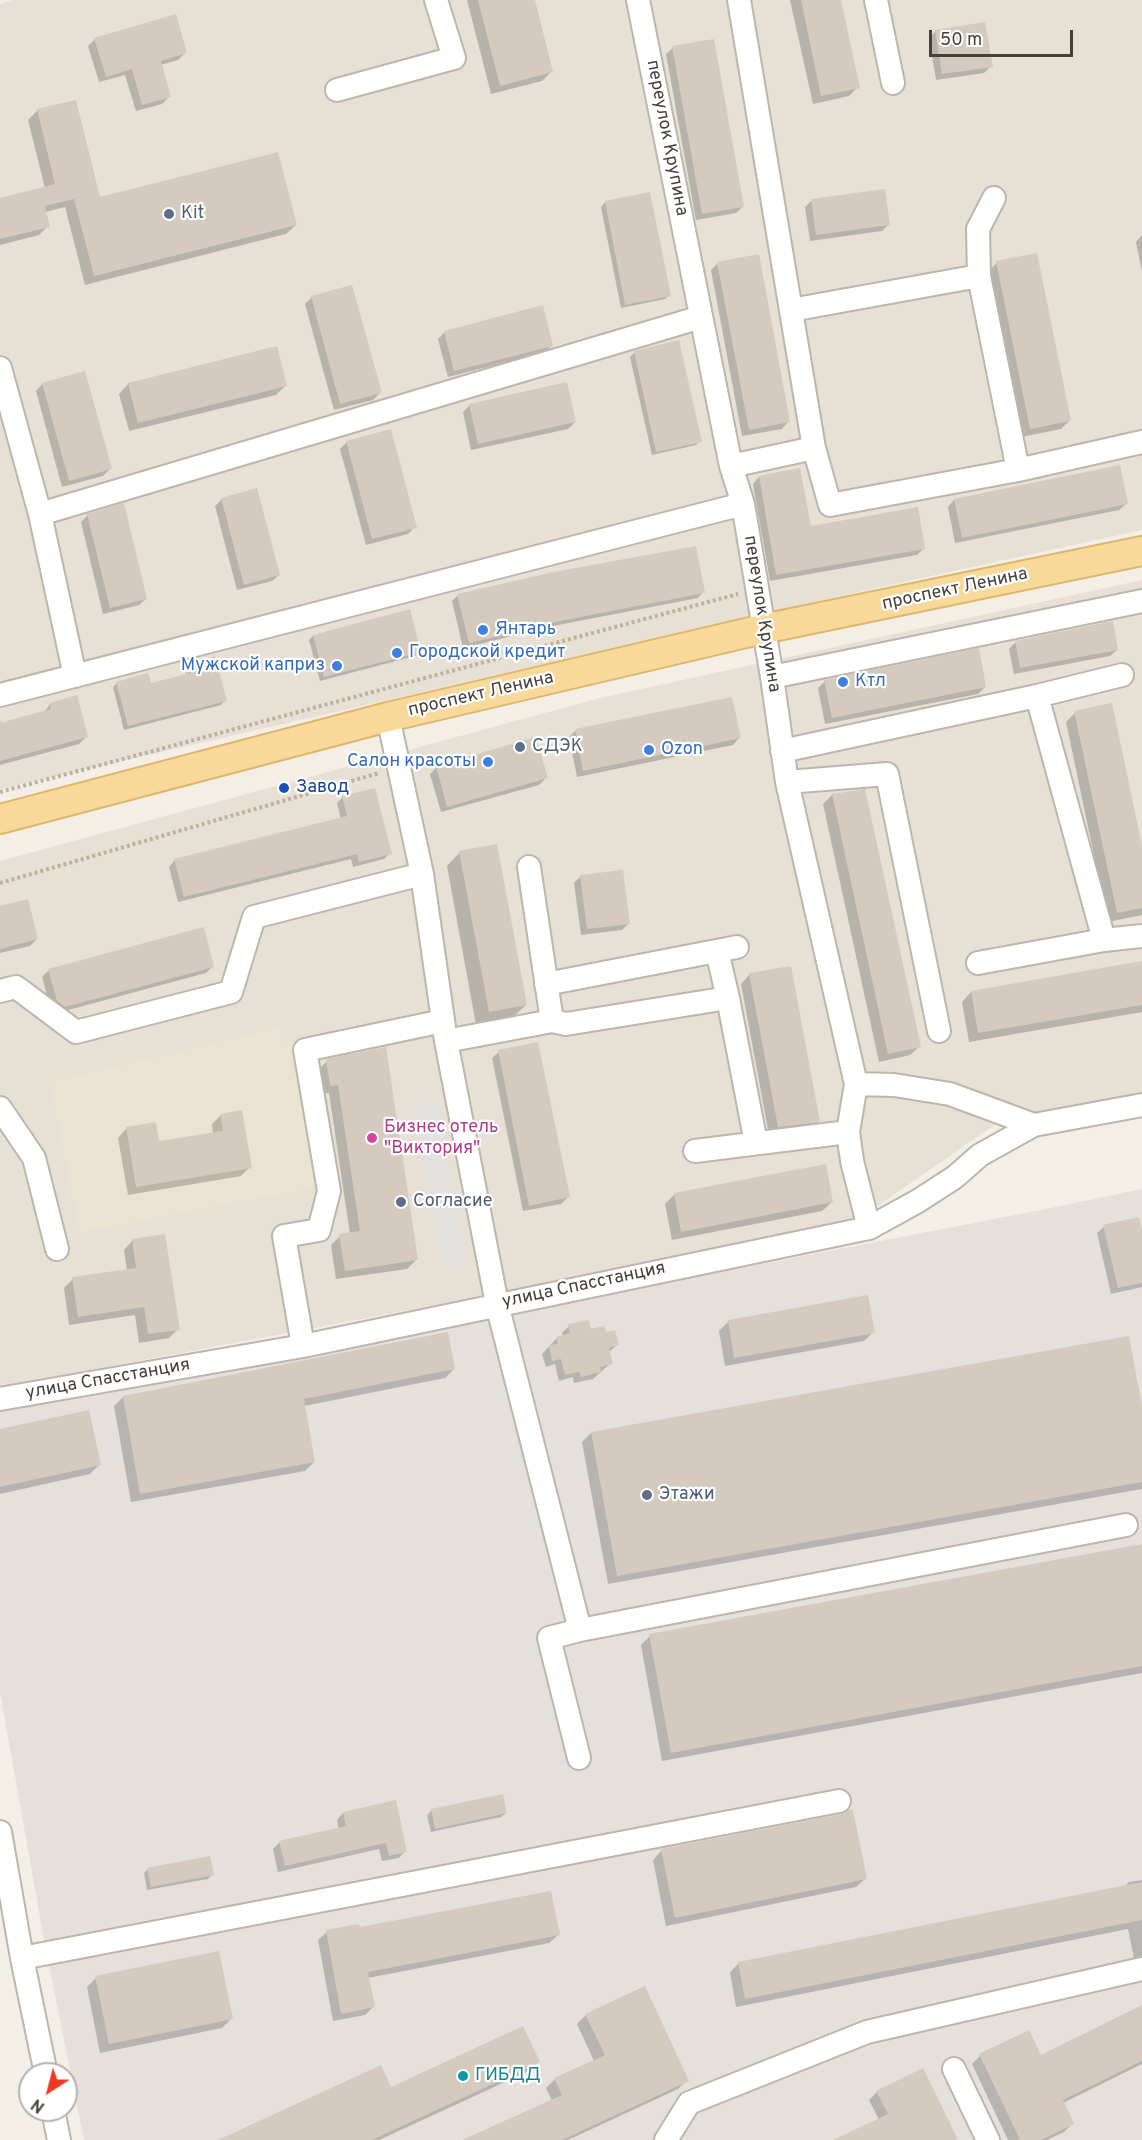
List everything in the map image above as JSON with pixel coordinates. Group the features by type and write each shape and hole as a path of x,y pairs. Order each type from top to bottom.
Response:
{"main road":[{"name":"проспект Ленина","path":"0,819 388,717 763,629 1142,551"}],"street":[{"path":"337,90 454,58 436,0"},
{"name":"переулок Крупина","path":"638,0 731,466 743,504 787,782 856,1084 848,1132 852,1161 869,1228"},
{"path":"739,0 814,448 830,505 1018,470 1142,442"},
{"path":"876,0 892,82"},
{"path":"994,198 978,229 979,276 1018,470"},
{"path":"791,310 979,276"},
{"path":"40,514 701,316"},
{"path":"0,368 40,514 75,676"},
{"path":"731,466 814,448"},
{"path":"0,695 743,504"},
{"path":"772,677 1142,601"},
{"path":"782,751 1037,696 1122,675"},
{"path":"1037,696 1104,940"},
{"path":"388,717 422,874 444,1031 497,1304 580,1630"},
{"path":"787,782 887,774 939,1031"},
{"path":"529,867 546,984 559,1023"},
{"path":"0,991 16,987 76,1032 231,992 254,917 422,874"},
{"path":"978,963 1104,940 1142,936"},
{"path":"546,984 727,949 728,998 756,1143"},
{"path":"303,1346 284,1236 319,1230 329,1191 304,1050 444,1031 559,1023 728,998"},
{"path":"856,1084 894,1085 950,1094 1034,1125"},
{"name":"улица Спасстанция","path":"0,1399 303,1346 869,1228 955,1177 980,1155 1034,1125 1142,1105"},
{"path":"0,1108 33,1158 57,1249"},
{"path":"695,1152 848,1132"},
{"path":"579,1758 549,1638 580,1630 1126,1526"},
{"path":"22,1958 839,1801"},
{"path":"0,1832 22,1958 44,2062"},
{"path":"666,2140 689,2103 867,2032 1142,1969"},
{"path":"954,2069 988,2140"},
{"path":"55,2122 59,2140"}],"path":[{"path":"0,792 756,589"},
{"path":"0,883 379,773"}],"shaded area":[{"path":"13,0 1142,0 1142,530 867,590 0,789 0,4"},
{"path":"1142,580 1142,1094 994,1125 846,1228 0,1387 0,861 600,698"},
{"path":"279,1028 283,1043 297,1040 316,1187 80,1232 50,1083"},
{"path":"437,1101 466,1265 443,1269 413,1105"},
{"path":"1142,1189 1142,2140 84,2140 78,2110 78,2062 68,2062 44,1940 0,1692 0,1411"}],"building":[{"path":"478,0 535,0 553,72 500,86"},
{"path":"801,0 841,0 860,88 821,96"},
{"path":"176,14 187,53 161,61 171,97 142,105 132,69 106,77 94,38"},
{"path":"985,22 993,67 942,74 935,30"},
{"path":"714,39 744,207 702,214 672,46"},
{"path":"76,100 100,197 278,152 297,225 94,276 74,199 45,206 50,227 0,239 0,198 55,184 37,109"},
{"path":"885,189 890,225 816,235 811,199"},
{"path":"650,192 671,296 625,305 605,201"},
{"path":"1037,253 1071,421 1030,429 996,261"},
{"path":"759,254 790,422 749,430 717,262"},
{"path":"352,285 382,393 340,404 311,296"},
{"path":"543,305 553,346 454,371 444,331"},
{"path":"679,340 702,442 656,452 634,351"},
{"path":"277,346 287,386 138,423 128,383"},
{"path":"85,371 112,469 69,481 42,383"},
{"path":"567,382 576,422 478,444 469,404"},
{"path":"391,429 417,528 372,539 346,441"},
{"path":"1120,465 1128,504 962,538 954,499"},
{"path":"800,468 811,526 918,507 925,549 776,575 759,476"},
{"path":"257,488 280,575 244,585 221,498"},
{"path":"124,503 147,599 110,608 87,514"},
{"path":"696,546 705,593 565,620 469,643 457,594 554,572"},
{"path":"410,609 421,652 324,677 313,635"},
{"path":"1113,621 1118,650 1020,668 1015,641"},
{"path":"979,648 986,687 832,718 824,680"},
{"path":"215,656 227,701 128,726 116,682 148,673 151,683 191,673 189,663"},
{"path":"77,695 88,737 0,761 0,723 51,709 49,703"},
{"path":"732,697 741,738 583,771 575,729"},
{"path":"1112,703 1142,846 1142,908 1117,913 1074,711"},
{"path":"536,737 548,778 447,807 436,766"},
{"path":"375,788 392,854 359,862 357,854 184,897 174,859 347,816 342,796"},
{"path":"865,789 921,1047 888,1054 832,794"},
{"path":"497,844 527,1005 489,1012 459,851"},
{"path":"623,870 630,924 587,929 580,875"},
{"path":"28,899 38,939 0,949 0,906"},
{"path":"204,927 214,967 65,1007 57,1001 48,969"},
{"path":"1142,961 1142,1005 978,1033 971,991"},
{"path":"791,966 820,1122 778,1127 749,973"},
{"path":"538,1042 570,1197 529,1206 498,1050"},
{"path":"386,1047 418,1260 345,1271 339,1234 360,1231 338,1085 330,1086 326,1059"},
{"path":"242,1110 252,1168 136,1187 126,1127 156,1122 159,1141 223,1131 220,1114"},
{"path":"826,1164 833,1202 681,1232 674,1193"},
{"path":"1139,1217 1142,1230 1142,1283 1118,1288 1103,1225"},
{"path":"165,1234 180,1330 148,1334 144,1307 78,1317 72,1277 136,1268 132,1239"},
{"path":"868,1295 875,1333 734,1358 728,1320"},
{"path":"589,1320 591,1329 604,1326 606,1332 615,1330 619,1345 609,1348 613,1364 600,1367 601,1372 581,1377 579,1372 565,1375 561,1359 552,1361 549,1346 558,1343 556,1337 570,1333 568,1324"},
{"path":"448,1332 455,1369 304,1399 315,1462 140,1494 123,1396"},
{"path":"1129,1336 1142,1406 1142,1482 617,1576 591,1432"},
{"path":"89,1410 101,1465 0,1487 0,1429"},
{"path":"1142,1544 1142,1666 671,1753 649,1634"},
{"path":"503,1794 507,1813 435,1829 431,1809"},
{"path":"396,1800 407,1852 389,1856 386,1843 285,1866 279,1841 346,1826 343,1812"},
{"path":"853,1810 867,1879 675,1918 661,1849 842,1814"},
{"path":"210,1856 214,1875 151,1887 147,1868"},
{"path":"1142,1882 1142,1920 745,1999 738,1962"},
{"path":"551,1891 560,1935 368,1972 375,2007 341,2014 326,1930 359,1924 360,1927"},
{"path":"219,1951 233,2019 109,2044 95,1976"},
{"path":"645,1986 689,2081 562,2140 462,2140 562,2095 554,2078 605,2055 585,2014"},
{"path":"1142,2005 1142,2061 1063,2100 1074,2124 1041,2140 1020,2140 979,2054 1029,2030 1041,2055"},
{"name":"ГИБДД","path":"523,2026 540,2062 372,2140 218,2140 381,2065 391,2087"},
{"path":"923,2068 958,2140 833,2140 888,2114 876,2091"}],"place":[{"name":"Kit","path":"169,214"},
{"name":"Янтарь","path":"483,630"},
{"name":"Городской кредит","path":"397,653"},
{"name":"Мужской каприз","path":"337,666"},
{"name":"Ктл","path":"843,682"},
{"name":"СДЭК","path":"520,747"},
{"name":"Ozon","path":"649,750"},
{"name":"Салон красоты","path":"488,762"},
{"name":"Завод","path":"284,788"},
{"name":"Бизнес отель \"Виктория\"","path":"372,1138"},
{"name":"Согласие","path":"401,1202"},
{"name":"Этажи","path":"647,1495"},
{"name":"ГИБДД","path":"463,2076"}]}
